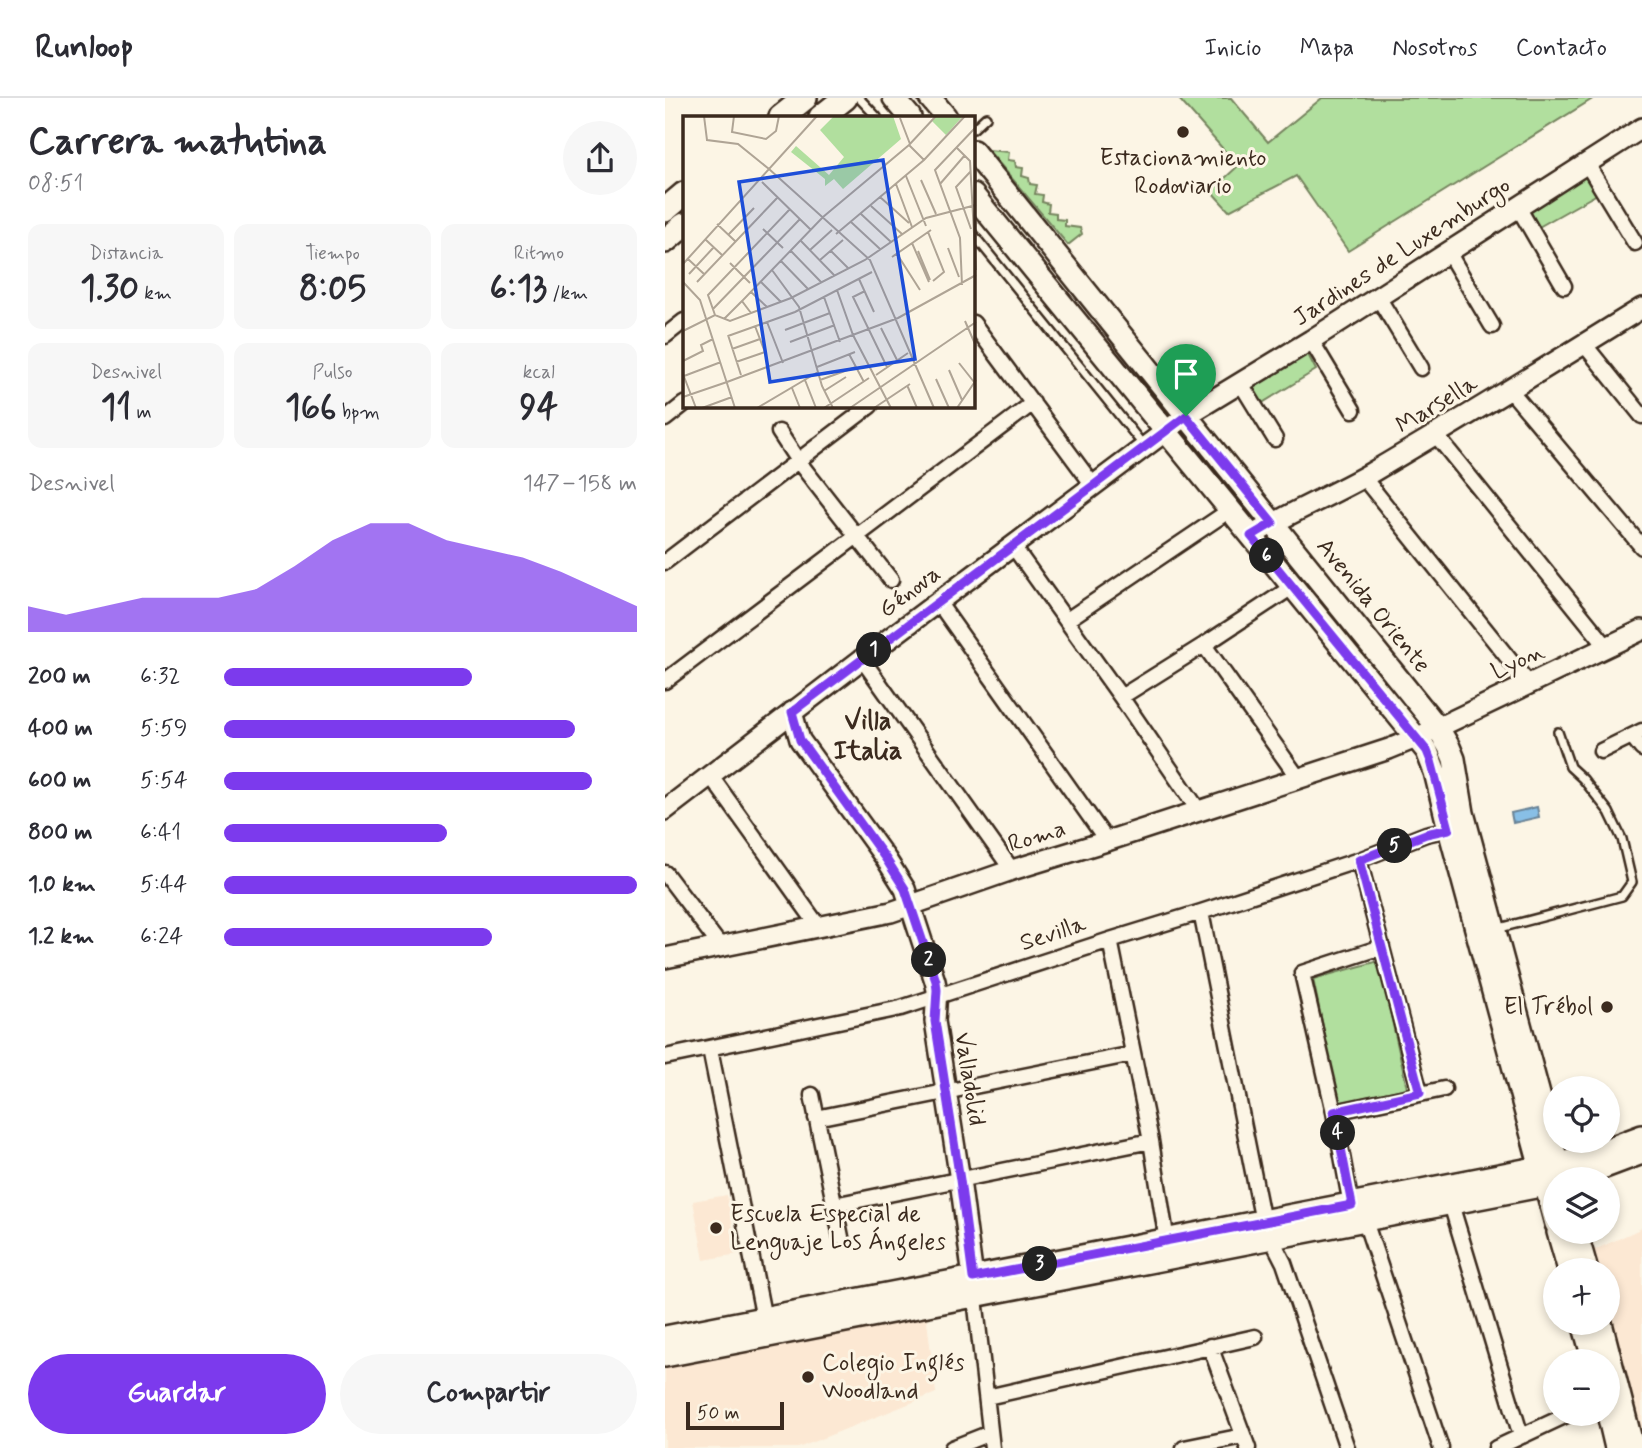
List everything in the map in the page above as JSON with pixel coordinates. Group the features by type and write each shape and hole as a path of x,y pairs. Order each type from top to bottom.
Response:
{"main road":[{"path":"782,116 805,98"},
{"path":"822,116 845,98"},
{"path":"894,98 908,116"},
{"path":"930,98 945,116"},
{"name":"Avenida Oriente","path":"975,153 1438,727 1454,759 1463,813 1553,1167"},
{"path":"665,210 683,195"},
{"name":"Avenida Oriente","path":"975,197 1427,751 1552,1167"},
{"path":"665,241 683,227"},
{"path":"1039,276 1050,280 1067,268"},
{"path":"1570,1167 1588,1156 1642,1136"},
{"path":"1589,1167 1642,1153"},
{"path":"665,1356 766,1327 1543,1178"},
{"path":"1358,1213 1451,1204 1543,1179"},
{"path":"665,1337 766,1327"},
{"path":"1604,1335 1632,1435"},
{"path":"1611,1426 1616,1448"}],"street":[{"name":"Jardines de Luxemburgo","path":"1186,416 1311,340 1642,128"},
{"path":"1587,164 1635,243"},
{"path":"1518,207 1564,286"},
{"path":"1448,252 1492,326"},
{"path":"1378,297 1420,368"},
{"name":"Marsella","path":"1251,536 1436,435 1642,308"},
{"path":"665,336 683,324"},
{"path":"975,326 1093,485"},
{"path":"1311,340 1353,410"},
{"path":"1584,344 1642,416"},
{"path":"1240,382 1275,439"},
{"path":"1510,390 1642,547"},
{"path":"665,681 1033,403"},
{"path":"665,419 683,405"},
{"path":"665,562 867,408"},
{"name":"Génova","path":"665,810 1186,416"},
{"path":"779,432 798,461 891,580"},
{"path":"1436,435 1607,647"},
{"path":"1363,477 1529,684"},
{"path":"1067,620 1230,510"},
{"path":"1013,546 1199,811"},
{"path":"1121,697 1292,587"},
{"path":"938,602 1107,841"},
{"name":"Lyon","path":"1416,738 1642,630"},
{"path":"1204,645 1299,779"},
{"path":"862,659 1012,870"},
{"name":"Valladolid","path":"792,712 800,740 905,889 936,981 935,1021 960,1180 991,1440"},
{"path":"1601,751 1637,734 1642,749"},
{"name":"Roma","path":"665,958 867,918 911,906 1012,870 1299,779 1416,738"},
{"path":"710,775 819,927"},
{"name":"Sevilla","path":"665,1057 901,1008 1359,860 1426,834 1449,829"},
{"path":"1359,860 1420,1093"},
{"path":"665,873 721,947"},
{"path":"1201,912 1267,1230 1284,1263 1347,1448"},
{"path":"1109,940 1151,1141 1168,1249"},
{"path":"1382,947 1302,972 1358,1213 1441,1448"},
{"path":"710,1049 766,1327"},
{"path":"817,1118 1133,1054"},
{"path":"1334,1112 1444,1089"},
{"path":"812,1096 841,1237"},
{"path":"834,1205 1151,1141"},
{"path":"1451,1204 1521,1436"},
{"path":"987,1397 1255,1337"},
{"path":"1184,1448 1246,1442 1210,1346"},
{"path":"1496,1448 1543,1426"},
{"path":"952,1448 991,1440"}],"lane":[{"path":"859,98 876,116"},
{"path":"975,128 986,117"},
{"path":"975,235 1145,447"},
{"path":"1494,930 1622,896 1632,882 1622,839 1609,812 1570,767 1558,732"}],"shaded area":[{"name":"Escuela Especial de Lenguaje Los Ángeles","path":"727,1195 738,1254 704,1260 693,1201"},
{"path":"1642,1228 1642,1431 1638,1433 1620,1365 1620,1349 1616,1349 1612,1335 1620,1335 1620,1258 1592,1258 1590,1252 1607,1244 1620,1244 1620,1238"},
{"name":"Colegio Inglés Woodland","path":"926,1313 936,1393 798,1448 665,1448 665,1363"}],"green space":[{"path":"1178,98 1231,98 1268,142 1322,98 1594,98 1348,251 1296,176 1229,211 1211,191 1238,166"},
{"path":"988,150 1009,152 1008,160 1015,161 1016,167 1023,168 1022,176 1029,178 1030,184 1037,185 1035,194 1043,195 1042,202 1049,204 1048,212 1056,213 1056,219 1065,220 1065,226 1080,228 1082,234 1068,245"},
{"path":"1585,170 1599,193 1537,228 1525,207"},
{"path":"1303,345 1316,370 1259,405 1247,383"},
{"path":"1379,961 1407,1088 1339,1103 1313,979"}],"water":[{"path":"1537,807 1539,817 1513,823 1511,813"}],"place":[{"name":"Estacionamiento Rodoviario","path":"1183,132"},
{"name":"El Trébol","path":"1607,1007"},
{"name":"Escuela Especial de Lenguaje Los Ángeles","path":"716,1228"},
{"name":"Colegio Inglés Woodland","path":"808,1377"}],"district":[{"name":"Villa Italia","path":"868,737"}],"route":[{"path":"1186,416 1273,523 1251,536 1427,751 1435,772 1449,829 1426,834 1359,860 1420,1093 1334,1112 1352,1205 973,1278 935,1021 936,981 905,889 800,740 792,712 1186,416"}]}
